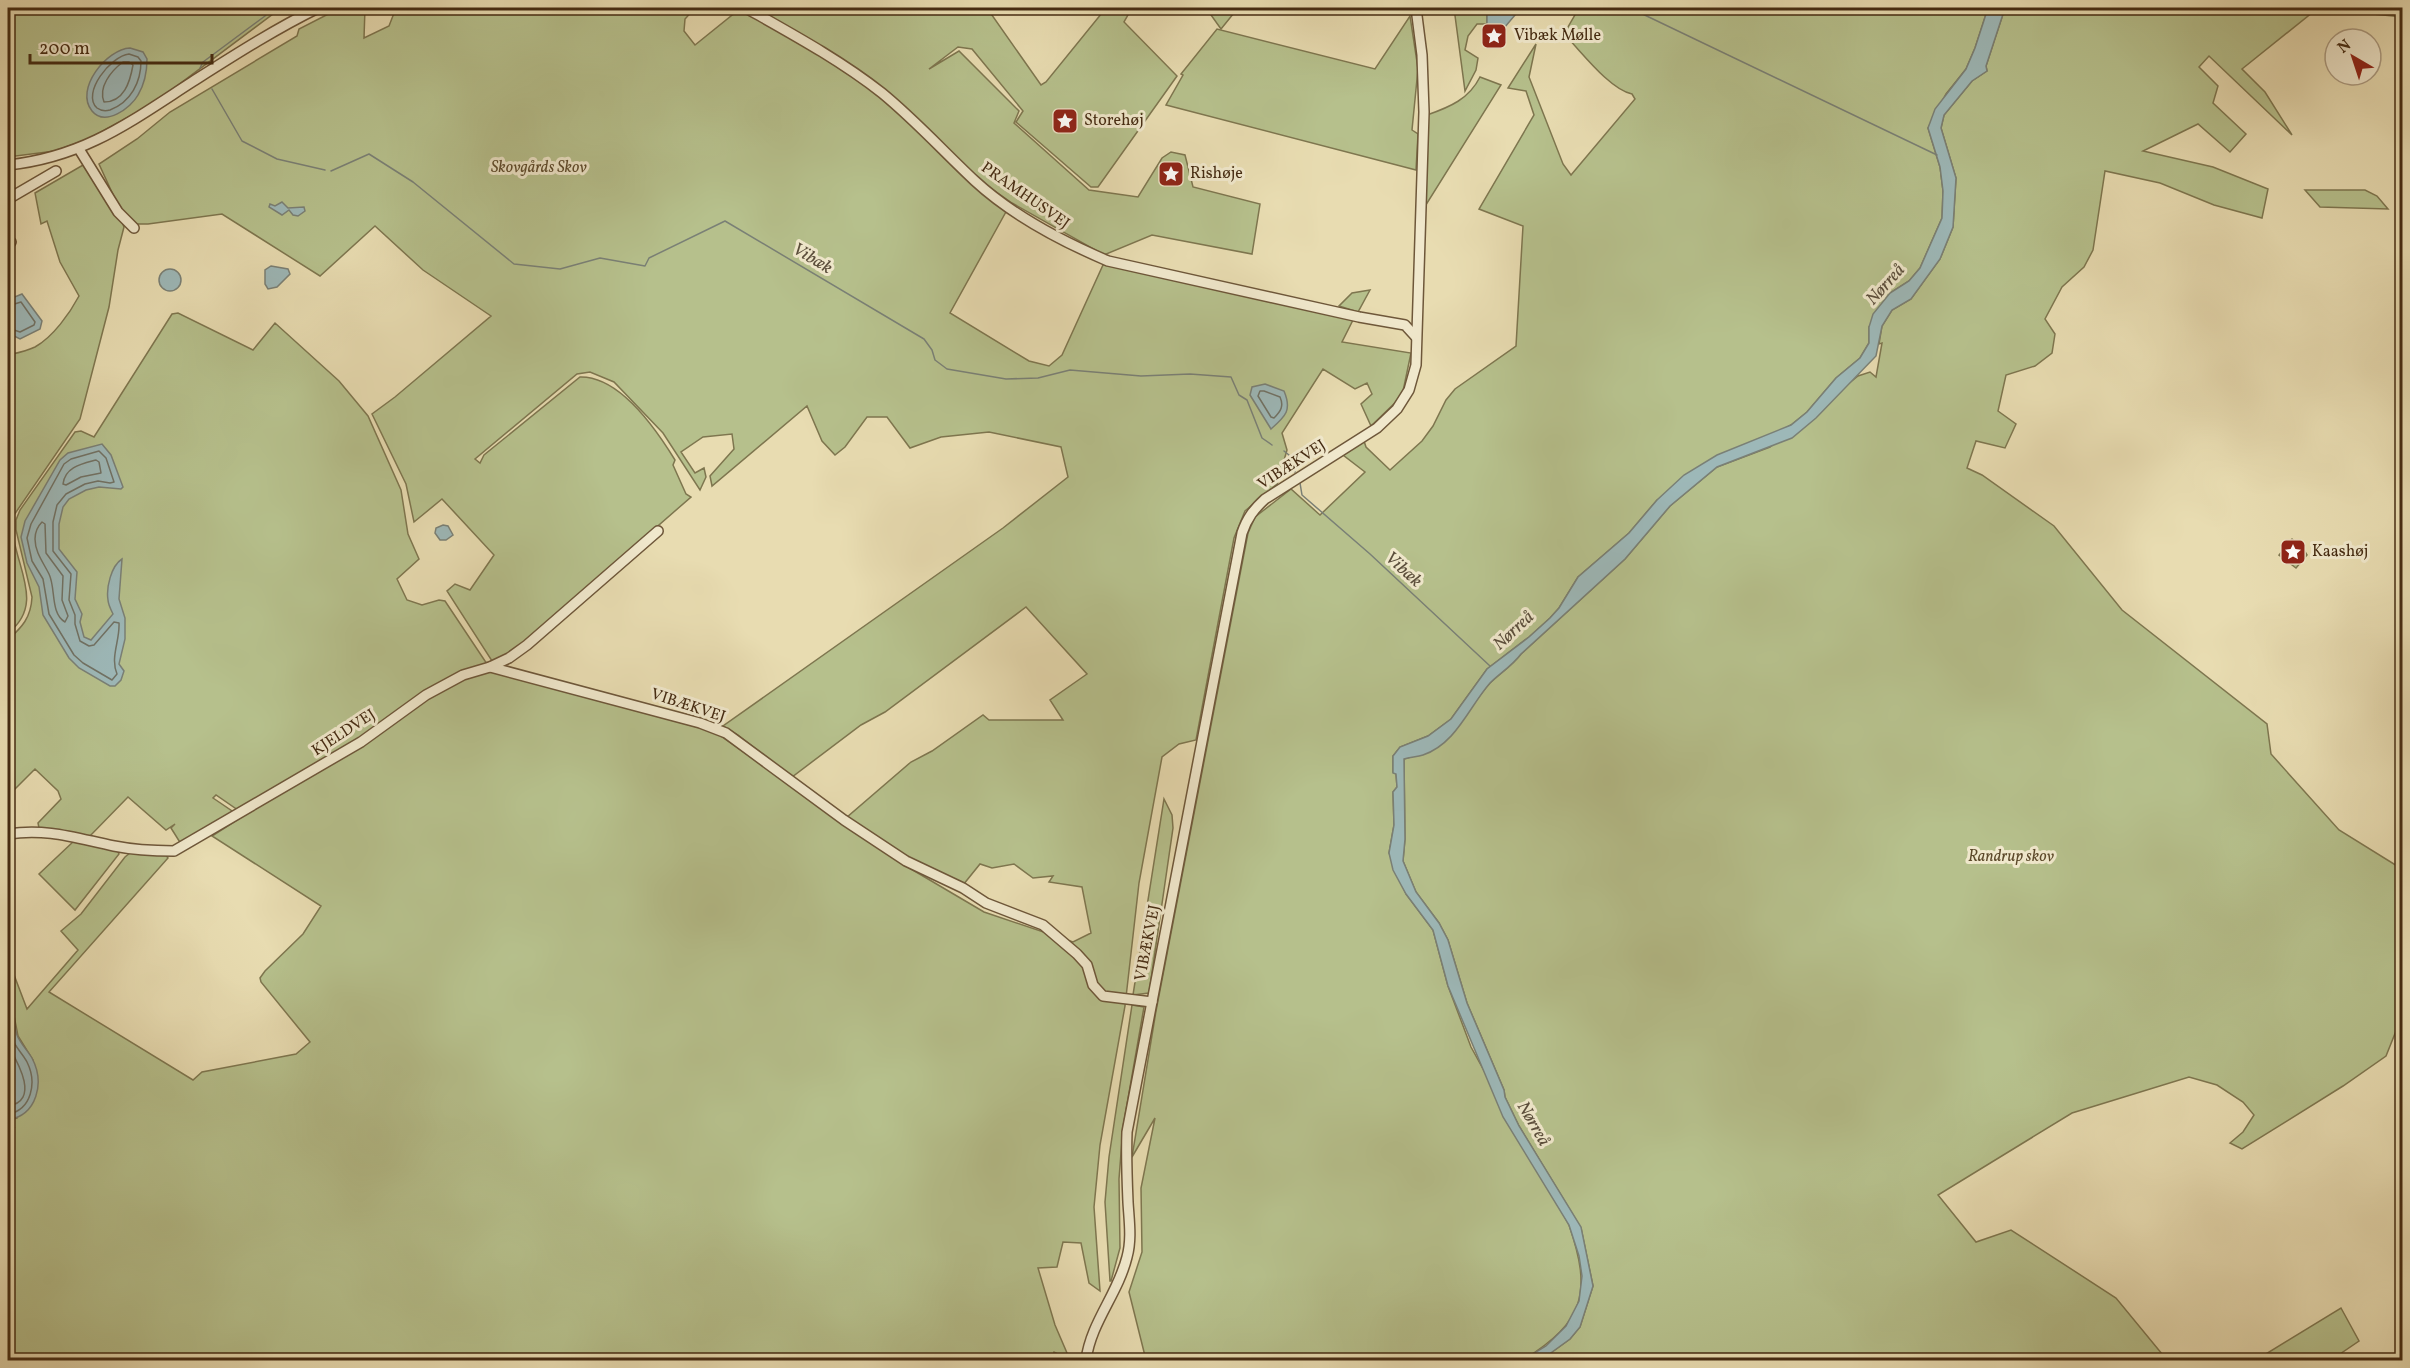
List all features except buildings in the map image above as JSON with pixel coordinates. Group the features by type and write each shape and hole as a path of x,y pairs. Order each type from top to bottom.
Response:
{"street":[{"path":"8,165 29,163 79,148 133,120 318,8"},
{"name":"PRAMHUSVEJ","path":"746,8 808,43 881,92 977,182 1035,225 1070,245 1108,261 1405,325"},
{"name":"VIBÆKVEJ","path":"1086,1360 1094,1326 1122,1275 1128,1255 1130,1234 1127,1132 1239,544 1246,521 1254,508 1265,499 1377,428 1397,409 1409,390 1416,365 1424,112 1422,55 1416,8"},
{"path":"79,148 118,212 134,228"},
{"path":"8,198 56,171"},
{"path":"1417,314 1405,325 1417,338"},
{"name":"KJELDVEJ","path":"8,834 29,831 58,833 125,848 174,851 362,742 426,694 463,675 509,658 527,645 657,531"},
{"name":"VIBÆKVEJ","path":"489,667 700,723 726,733 844,820 906,861 963,888 986,903 1043,925 1087,965 1093,985 1103,996 1152,1002"}],"green space":[{"path":"8,8 281,8 154,103 88,139 55,151 8,157"},
{"name":"Skovgårds Skov","path":"340,8 365,8 364,38 389,26 396,8 695,8 685,19 684,31 695,45 741,8 792,37 873,91 1007,210 950,313 1029,361 1049,366 1062,355 1103,265 1113,264 1354,318 1342,342 1411,353 1402,396 1371,426 1361,404 1372,394 1367,383 1355,389 1323,369 1282,433 1287,450 1277,484 1245,511 1234,538 1196,740 1179,744 1162,757 1139,883 1125,1006 1100,1145 1094,1207 1100,1291 1089,1283 1081,1243 1063,1242 1057,1267 1038,1268 1055,1325 1070,1360 1054,1352 1051,1360 8,1360 8,1124 15,1128 8,1123 8,1120 17,1118 33,1060 18,1036 8,985 8,959 27,1009 78,950 61,931 81,914 125,857 130,853 166,855 168,858 49,992 193,1080 202,1072 296,1054 310,1042 260,978 303,934 321,906 212,836 245,815 216,795 213,798 235,813 181,844 171,828 175,824 166,830 128,797 89,837 39,828 38,823 61,799 58,791 35,769 8,796 8,640 25,622 30,611 32,597 16,530 16,520 20,510 75,432 81,431 94,437 172,314 178,313 253,350 275,323 339,381 368,416 401,490 408,534 419,559 397,579 407,600 422,605 439,600 445,601 494,671 715,732 906,866 984,912 1073,942 1091,933 1082,887 1049,882 1053,876 1033,878 1014,864 992,868 980,864 963,885 906,859 846,818 911,762 932,751 983,715 989,720 1063,720 1050,700 1087,674 1026,607 885,712 861,725 792,777 723,726 1003,528 1068,477 1061,447 989,432 941,437 910,448 887,417 867,417 845,447 835,455 822,441 807,406 712,486 710,476 734,449 732,434 703,437 681,452 695,473 704,468 706,477 700,490 663,433 614,382 590,372 577,374 475,459 480,463 484,455 580,377 594,379 609,385 622,395 647,420 675,460 673,465 686,494 691,497 517,649 492,661 447,591 455,584 470,590 494,555 442,499 414,522 406,484 372,414 491,316 423,270 375,226 320,276 222,214 133,224 121,212 99,164 137,139 170,112 297,36 299,29"},
{"path":"757,8 987,8 1041,85 1046,82 1106,8 1132,8 1124,22 1177,76 1098,187 1091,187 1016,122 1023,111 972,49 958,47 929,69 959,51 1019,111 1014,123 1089,190 1138,197 1162,158 1171,152 1185,155 1193,187 1260,204 1252,254 1152,235 1104,255 1012,203 979,180 849,66"},
{"path":"1206,8 1238,8 1221,29"},
{"path":"1454,8 1487,8 1487,24 1477,24 1468,36 1465,50 1478,58 1476,70 1465,91"},
{"path":"1579,8 1988,8 1966,69 1946,94 1928,128 1940,167 1943,191 1942,218 1920,268 1909,281 1890,293 1869,327 1869,343 1860,358 1836,378 1807,412 1791,425 1657,500 1629,533 1578,577 1550,618 1487,669 1451,719 1428,736 1400,747 1393,756 1393,772 1396,774 1397,787 1393,792 1394,825 1389,853 1406,894 1433,930 1448,986 1471,1047 1569,1225 1576,1248 1581,1287 1578,1303 1571,1318 1544,1346 1523,1360 1146,1360 1129,1292 1142,1252 1141,1188 1155,1118 1132,1157 1156,1011 1248,533 1255,517 1291,489 1320,515 1365,472 1343,455 1364,441 1366,447 1390,470 1422,441 1455,389 1516,346 1523,226 1479,209 1534,115 1526,91 1508,88 1536,44 1529,77 1563,164 1571,175 1635,99 1632,94 1623,91 1605,77 1564,34"},
{"name":"Randrup skov","path":"2005,8 2318,8 2242,69 2265,92 2292,135 2209,56 2199,67 2218,86 2213,103 2246,134 2230,152 2198,124 2143,151 2213,167 2268,189 2262,218 2214,205 2160,183 2105,171 2093,250 2084,267 2062,287 2045,319 2055,334 2052,353 2035,366 2006,375 1998,411 2016,424 2005,448 1976,441 1967,468 1982,475 2054,526 2122,610 2267,724 2271,754 2339,830 2402,869 2402,1016 2386,1056 2343,1086 2242,1149 2230,1143 2243,1132 2254,1115 2243,1102 2217,1085 2189,1077 2072,1113 1938,1195 1976,1242 2011,1230 2116,1298 2167,1360 1541,1360 1570,1339 1580,1327 1593,1286 1581,1228 1519,1126 1467,1003 1448,940 1439,923 1416,892 1403,861 1404,759 1421,754 1446,739 1490,683 1625,559 1670,506 1717,467 1770,447 1858,376 1870,372 1876,377 1882,343 1879,344 1882,326 1892,310 1911,299 1940,259 1953,227 1956,178 1941,128 1944,115 1972,81 1987,71 1986,66"},
{"path":"2364,8 2402,8 2402,17 2373,14"},
{"path":"1410,16 1418,69 1412,130 1418,134 1416,170 1166,105 1183,75 1181,74 1217,29 1375,69"},
{"path":"1480,77 1501,85 1424,208 1427,115 1464,97 1476,85"},
{"path":"83,165 121,219 124,227 109,307 80,419 14,515 15,546 24,577 26,606 20,620 8,633 8,355 29,350 42,343 60,324 79,296 60,262 47,221 41,224 35,193"},
{"path":"2305,190 2365,190 2377,196 2388,209 2320,207"},
{"path":"1370,290 1358,312 1339,306 1352,293"},
{"path":"2292,539 2307,555 2296,568 2279,555"},
{"path":"1164,799 1172,815 1173,828 1149,993 1133,995"},
{"path":"75,840 117,850 119,854 75,910 39,874"},
{"path":"1132,1005 1144,1007 1123,1127 1119,1179 1120,1248 1110,1281 1105,1202 1109,1157"},
{"path":"2341,1308 2359,1341 2331,1360 2256,1360"}],"water":[{"path":"1487,8 1521,8 1499,34 1487,24"},
{"path":"1988,8 2005,8 1986,66 1987,71 1972,81 1944,115 1941,128 1956,178 1953,227 1940,259 1911,299 1892,310 1882,326 1876,356 1816,418 1792,438 1717,467 1670,506 1625,559 1490,683 1453,734 1434,750 1404,759 1403,861 1416,892 1439,923 1448,940 1467,1003 1519,1126 1581,1227 1593,1286 1580,1327 1570,1339 1541,1360 1523,1360 1546,1346 1566,1326 1579,1301 1582,1276 1579,1256 1569,1225 1503,1117 1448,986 1433,930 1406,894 1393,870 1389,853 1394,825 1393,792 1397,787 1396,774 1393,773 1393,756 1400,747 1428,736 1451,719 1487,669 1550,618 1578,577 1629,533 1657,500 1684,475 1717,455 1791,425 1807,412 1836,378 1860,358 1869,343 1869,327 1873,314 1890,293 1909,281 1920,268 1942,218 1943,191 1940,167 1928,128 1935,109 1966,69"},
{"path":"130,48 143,52 147,59 145,78 140,91 130,105 117,114 104,117 97,115 92,111 88,102 87,92 90,82 103,63 112,55"},
{"path":"282,202 288,208 304,207 305,211 298,216 293,215 289,210 282,215 269,207 270,204 275,206"},
{"path":"271,266 288,269 290,274 277,287 268,289 265,284 265,270"},
{"path":"170,269 178,272 181,280 178,288 170,291 162,288 159,280 162,272"},
{"path":"22,294 42,321 40,329 20,339 8,333 8,303 12,298"},
{"path":"1265,384 1284,391 1287,403 1284,416 1271,429 1250,395 1252,387"},
{"path":"102,444 111,455 123,487 121,489 99,487 86,490 69,499 63,507 59,524 59,549 77,572 75,599 82,614 80,622 84,637 91,640 113,614 108,602 109,584 112,572 122,559 119,599 125,618 125,639 119,664 124,671 121,680 115,686 110,686 79,668 69,658 43,615 39,587 27,563 21,537 25,521 60,460 68,453"},
{"path":"443,525 448,526 453,535 446,540 440,540 435,533 436,528"},
{"path":"8,985 17,1035 32,1058 36,1068 38,1087 36,1097 26,1112 8,1120"}],"waterway":[{"path":"200,68 203,62 265,16 269,11 267,8"},
{"path":"1630,8 1937,155"},
{"path":"1983,8 1988,10"},
{"path":"212,89 242,141 277,159 325,170"},
{"name":"Vibæk","path":"331,171 369,154 413,182 514,264 560,269 600,258 645,266 649,258 725,221 924,339 932,350 935,360 947,369 1006,379 1038,378 1070,370 1141,376 1190,374 1231,377 1239,395 1247,400 1262,438 1272,445"},
{"name":"Vibæk","path":"1284,451 1289,455 1295,472"},
{"name":"Vibæk","path":"1300,483 1302,495 1370,554 1490,666"}],"place":[{"name":"Vibæk Mølle","path":"1494,36"},
{"name":"Storehøj","path":"1065,121"},
{"name":"Rishøje","path":"1171,174"},
{"name":"Kaashøj","path":"2293,552"}],"water label":[{"name":"Nørreå","path":"1886,285"},
{"name":"Nørreå","path":"1514,631"},
{"name":"Nørreå","path":"1533,1124"}]}
